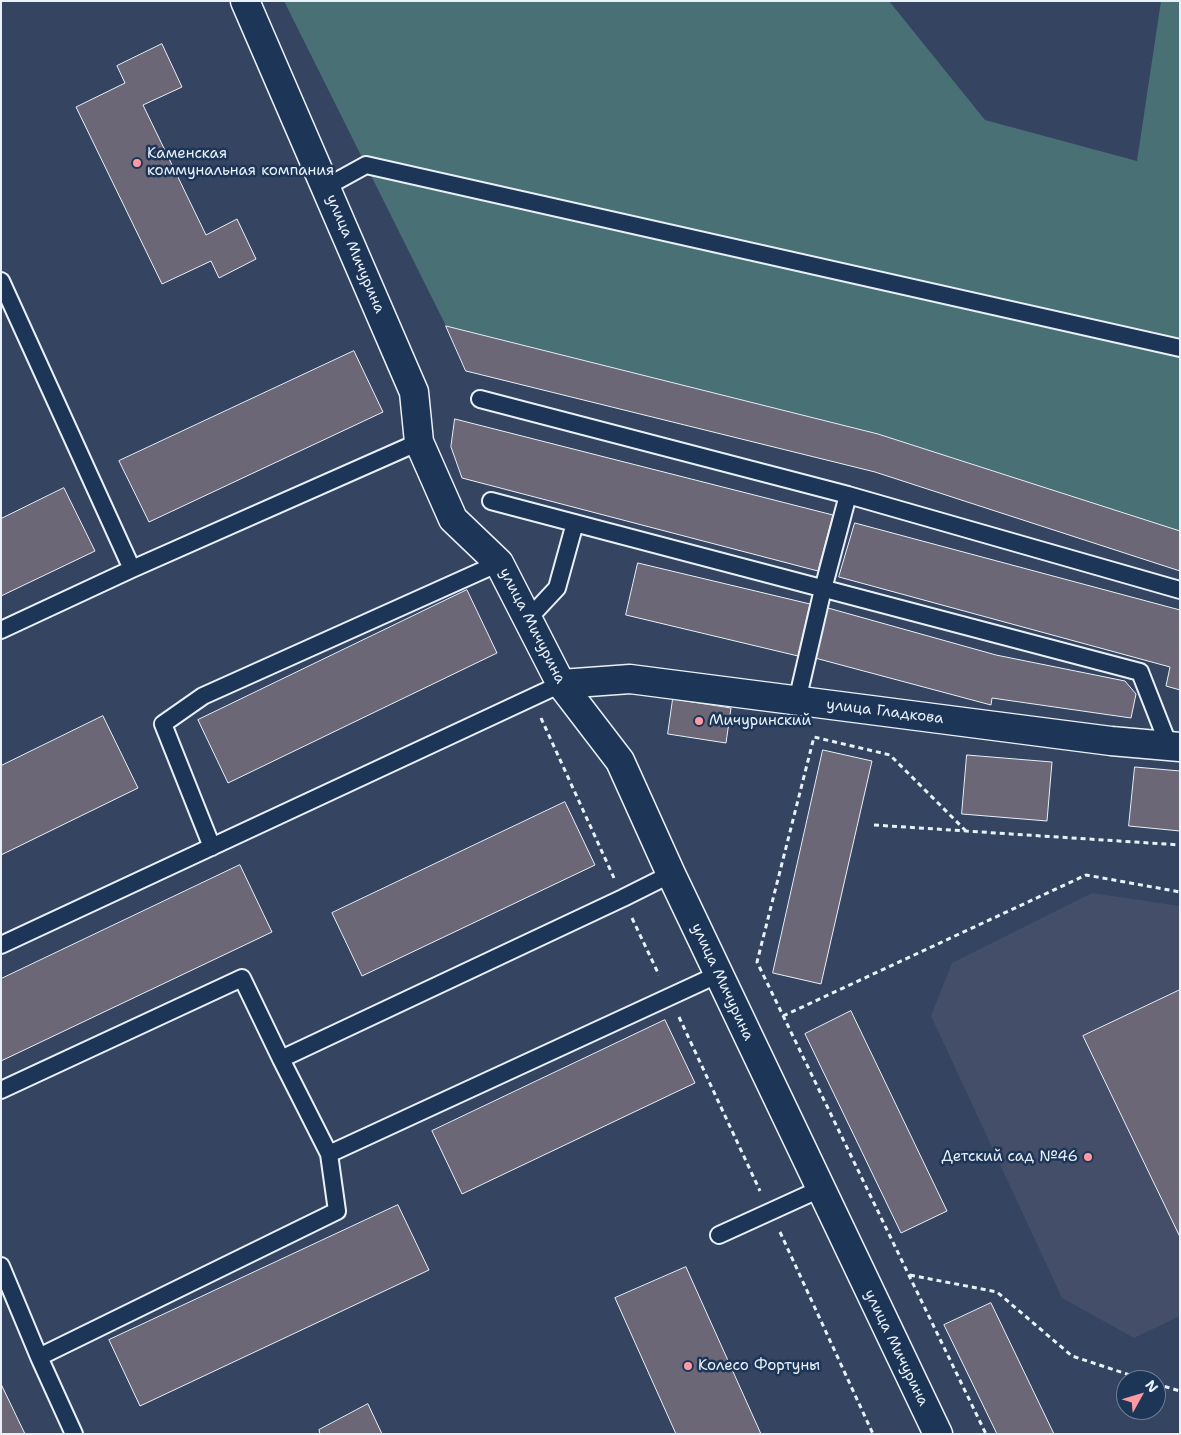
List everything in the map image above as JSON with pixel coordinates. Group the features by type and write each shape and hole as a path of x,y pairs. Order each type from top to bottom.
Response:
{"street":[{"name":"улица Мичурина","path":"245,1 414,392 419,442 453,519 500,563 561,684 620,760 671,874 938,1434"},
{"name":"улица Гладкова","path":"561,684 630,679 1111,742 1174,746"}],"lane":[{"path":"326,187 366,165 1180,348"},
{"path":"1,281 132,569"},
{"path":"480,399 848,495 1180,590"},
{"path":"1,630 132,569 419,442"},
{"path":"796,700 848,495"},
{"path":"491,501 1140,672 1174,746"},
{"path":"528,619 557,588 575,523"},
{"path":"212,847 163,724 203,696 500,563"},
{"path":"1,945 561,684"},
{"path":"281,1060 671,874"},
{"path":"329,1154 719,974"},
{"path":"1,1090 242,978 329,1154 337,1210 40,1357"},
{"path":"719,1235 820,1189"},
{"path":"1,1266 74,1434"}],"path":[{"path":"532,698 623,898 873,1434"},
{"path":"966,831 890,755 814,736 757,962 986,1434"},
{"path":"874,825 1180,845"},
{"path":"783,1016 1086,875 1180,892"},
{"path":"909,1275 997,1292 1072,1356 1116,1370"},
{"path":"1166,1387 1180,1391"}],"shaded area":[{"name":"Детский сад №46","path":"1092,893 1180,906 1180,1316 1134,1338 1062,1298 931,1016 952,963"}],"green space":[{"path":"284,1 889,1 985,120 1137,161 1161,1 1180,1 1180,531 878,434 446,326"}],"building":[{"name":"Каменская коммунальная компания","path":"162,44 182,87 143,105 206,235 237,219 256,259 219,278 211,261 162,284 76,107 125,83 117,66"},
{"path":"446,326 878,434 1180,531 1180,571 875,472 466,371"},
{"path":"354,351 383,412 149,522 119,461"},
{"path":"455,419 833,515 818,571 462,478 451,447"},
{"path":"64,488 95,551 1,596 1,519"},
{"path":"855,523 1180,610 1180,690 1166,686 1170,667 839,577"},
{"path":"638,563 810,604 798,656 626,615"},
{"path":"467,590 497,653 228,783 198,720"},
{"path":"828,608 996,655 1125,681 1136,694 1131,718 992,698 991,705 815,658"},
{"name":"Мичуринский","path":"673,699 731,708 726,743 668,734"},
{"path":"103,716 138,788 1,855 1,766"},
{"path":"823,750 872,761 821,984 773,973"},
{"path":"967,755 1052,762 1047,821 962,814"},
{"path":"1135,767 1180,771 1180,831 1129,826"},
{"path":"565,802 595,865 362,976 332,913"},
{"path":"240,865 272,932 1,1061 1,979"},
{"path":"1180,990 1180,1237 1083,1036"},
{"path":"851,1011 947,1211 901,1233 805,1034"},
{"path":"665,1020 695,1083 462,1194 432,1131"},
{"path":"398,1205 429,1270 140,1406 109,1340"},
{"name":"Колесо Фортуны","path":"686,1267 761,1434 676,1434 615,1298"},
{"path":"991,1303 1054,1434 997,1434 944,1325"},
{"path":"1,1384 25,1434 1,1434"},
{"path":"368,1404 382,1434 320,1434 319,1430"}],"place":[{"name":"Каменская коммунальная компания","path":"137,163"},
{"name":"Мичуринский","path":"699,721"},
{"name":"Детский сад №46","path":"1088,1157"},
{"name":"Колесо Фортуны","path":"688,1366"}]}
